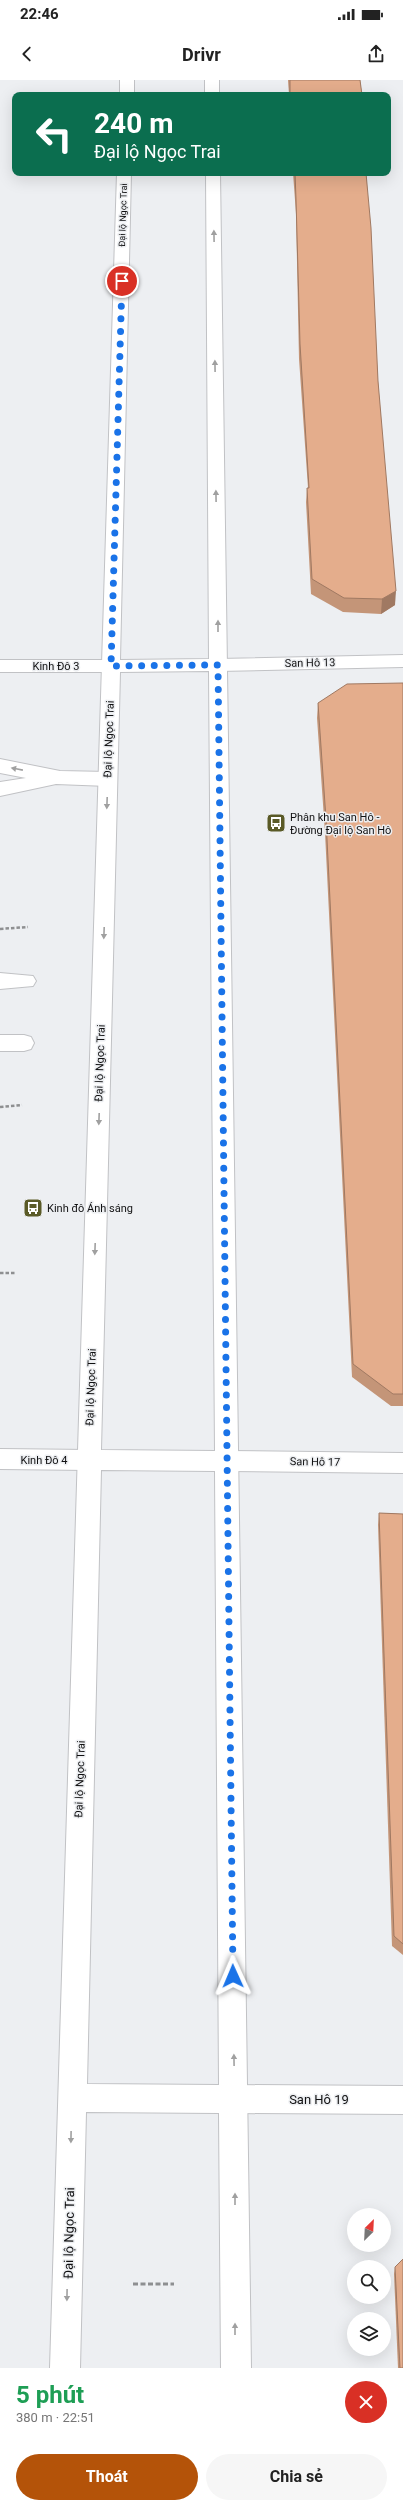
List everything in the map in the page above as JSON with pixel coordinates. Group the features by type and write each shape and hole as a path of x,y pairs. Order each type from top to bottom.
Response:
{"main road":[{"path":"127,80 127,92"},
{"path":"212,80 212,92"},
{"name":"Đại lộ Ngọc Trai","path":"65,2368 124,176"},
{"path":"213,176 236,2368"},
{"name":"San Hô 13","path":"218,665 403,661"},
{"path":"111,666 218,665"},
{"name":"Kinh Đô 3","path":"0,666 111,666"},
{"path":"0,766 60,778 108,779"},
{"path":"0,789 60,778"},
{"path":"0,981 26,981"},
{"path":"0,1043 24,1044"},
{"name":"Kinh Đô 4","path":"0,1459 89,1460"},
{"path":"89,1460 227,1461"},
{"name":"San Hô 17","path":"227,1461 403,1463"},
{"path":"72,2098 234,2099"},
{"name":"San Hô 19","path":"234,2099 403,2100"}],"path":[{"path":"0,929 28,927"},
{"path":"0,1107 22,1105"},
{"path":"0,1273 16,1273"},
{"path":"133,2284 174,2284"}],"building":[{"path":"290,80 360,80 362,92 290,92"},
{"path":"295,176 366,176 371,228 378,381 396,591 382,599 344,598 312,579 307,488 309,488 300,344"},
{"path":"403,683 403,1394 393,1394 353,1364 326,819 318,703 347,684"},
{"path":"379,1513 403,1514 403,1944 394,1936"},
{"path":"403,2259 403,2368 400,2368 395,2267"}],"place":[{"name":"Phân khu San Hô - Đường Đại lộ San Hô","path":"276,823"},
{"name":"Kinh đô Ánh sáng","path":"33,1208"}],"route":[{"path":"122,281 111,666 218,665 233,1976"}]}
